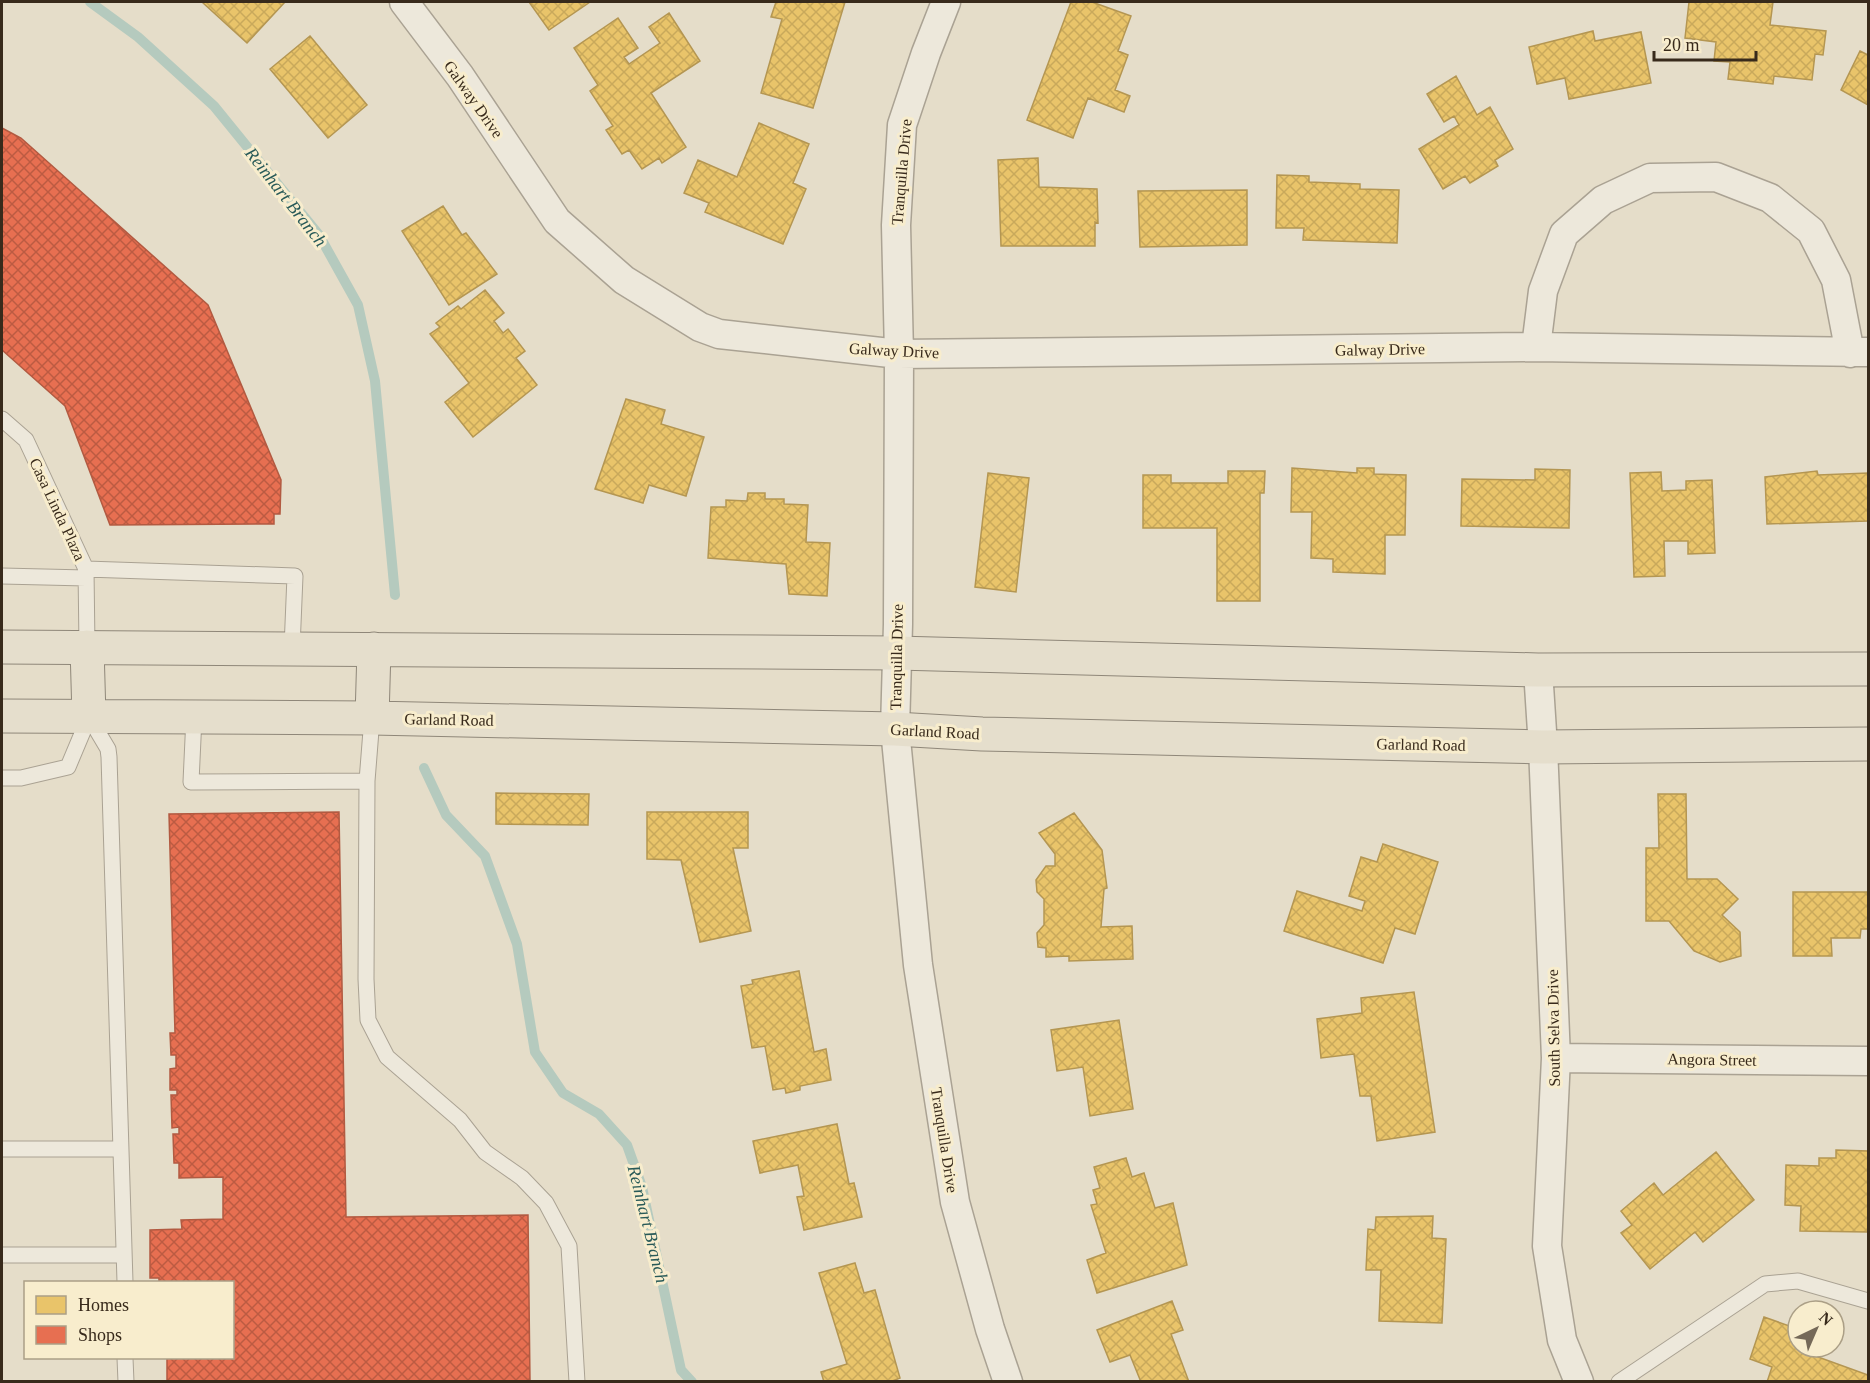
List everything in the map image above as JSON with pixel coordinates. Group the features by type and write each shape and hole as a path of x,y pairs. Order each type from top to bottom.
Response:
{"main road":[{"path":"2,647 897,653 1538,670 1869,669"},
{"path":"87,647 89,717"},
{"path":"372,718 374,649"},
{"name":"Garland Road","path":"2,716 372,718 895,729 982,734 1543,747 1869,744"}],"street":[{"name":"Galway Drive","path":"404,2 460,76 557,221 624,280 700,327 719,334 899,354 1536,347 1859,353 1836,280 1811,231 1770,198 1716,177 1650,178 1603,200 1564,234 1543,291 1536,347"},
{"name":"Tranquilla Drive","path":"946,2 902,125 896,225 899,354 895,729 918,965 955,1202 990,1329 1008,1382"},
{"name":"South Selva Drive","path":"1538,670 1556,1058 1547,1246 1562,1340 1580,1382"},
{"name":"Angora Street","path":"1556,1058 1869,1061"}],"lane":[{"name":"Casa Linda Plaza","path":"2,420 26,440 86,574 87,647"},
{"path":"2,576 86,574 295,576 292,648"},
{"path":"2,777 21,778 68,767 89,717"},
{"path":"89,717 108,749 124,1281"},
{"path":"194,717 191,782 367,781"},
{"path":"372,718 367,781 366,979 368,1020 387,1057 460,1120 485,1152 522,1178 546,1203 569,1246 577,1382"},
{"path":"2,1149 121,1149"},
{"path":"2,1255 124,1255"},
{"path":"1619,1382 1765,1284 1798,1281 1869,1301"},
{"path":"125,1359 126,1382"}],"building: Homes":[{"path":"202,2 285,2 247,43"},
{"path":"529,2 590,2 549,30"},
{"path":"776,2 845,2 813,108 761,93 782,19 771,17"},
{"path":"1071,2 1092,2 1131,16 1118,51 1128,55 1115,90 1130,96 1124,112 1088,98 1073,138 1027,120"},
{"path":"1689,2 1773,2 1770,25 1826,31 1823,55 1815,54 1812,80 1774,76 1773,84 1728,79 1730,62 1714,61 1716,42 1685,38"},
{"path":"669,13 700,61 651,93 686,147 662,163 659,158 642,169 629,150 622,154 606,130 613,126 590,91 598,85 574,48 618,18 638,48 624,57 629,64 660,43 649,27"},
{"path":"1593,31 1595,41 1641,32 1651,83 1569,99 1565,78 1537,84 1529,47"},
{"path":"310,36 367,105 328,138 270,69"},
{"path":"1860,51 1868,55 1868,105 1841,90"},
{"path":"1456,76 1477,115 1490,107 1513,149 1495,160 1498,166 1470,183 1465,176 1443,189 1419,149 1459,125 1454,116 1444,122 1427,94"},
{"path":"759,123 809,144 793,183 806,189 783,244 705,212 709,203 684,193 698,160 737,177"},
{"path":"1038,158 1039,187 1097,189 1098,223 1095,222 1095,246 1001,246 998,160"},
{"path":"1277,175 1309,176 1309,182 1360,184 1360,189 1399,190 1397,243 1303,240 1304,228 1276,228"},
{"path":"1247,190 1247,245 1140,247 1138,191"},
{"path":"443,206 462,235 466,233 497,274 449,305 402,231"},
{"path":"485,290 504,313 494,321 503,333 508,329 525,351 516,358 537,385 473,437 445,402 469,383 430,334 440,327 436,323 458,306 461,309"},
{"path":"626,399 665,410 661,424 704,437 686,496 649,485 643,503 595,489"},
{"path":"1292,468 1357,473 1357,468 1374,468 1374,474 1406,475 1405,535 1385,535 1385,574 1333,572 1333,559 1311,558 1312,512 1291,512"},
{"path":"1535,469 1570,470 1569,528 1461,526 1462,479 1535,480"},
{"path":"1228,471 1265,471 1264,493 1260,493 1260,601 1217,601 1217,528 1143,528 1143,475 1171,475 1171,483 1228,483"},
{"path":"1817,471 1818,475 1868,473 1868,521 1767,524 1765,477"},
{"path":"1661,472 1662,491 1686,490 1686,481 1712,480 1715,553 1688,554 1688,541 1664,541 1665,576 1634,577 1630,473"},
{"path":"988,473 1029,478 1016,592 975,587"},
{"path":"748,493 765,493 765,499 784,499 784,504 808,505 806,542 830,543 827,596 789,594 786,564 708,558 711,507 726,507 726,500 747,501"},
{"path":"496,793 589,794 588,825 496,824"},
{"path":"1658,794 1686,794 1687,879 1717,879 1738,899 1722,915 1740,932 1741,956 1720,962 1694,951 1669,921 1646,921 1646,848 1659,848"},
{"path":"647,812 748,812 748,848 733,848 751,931 700,942 681,860 647,859"},
{"path":"1074,813 1102,850 1107,888 1104,889 1101,927 1132,926 1133,959 1069,961 1069,956 1046,957 1046,948 1038,947 1037,933 1044,925 1044,899 1037,892 1036,880 1046,866 1055,866 1055,854 1039,833"},
{"path":"1383,844 1438,862 1415,934 1395,928 1383,963 1284,931 1297,891 1362,911 1365,901 1349,896 1361,857 1377,862"},
{"path":"1793,892 1868,892 1868,929 1861,929 1860,938 1831,938 1832,956 1793,956"},
{"path":"799,971 814,1052 826,1049 831,1080 800,1086 800,1090 786,1093 785,1088 773,1090 765,1046 752,1048 741,986 753,984 752,980"},
{"path":"1414,992 1435,1132 1377,1141 1371,1096 1360,1096 1354,1054 1321,1058 1317,1019 1362,1013 1361,998"},
{"path":"1119,1020 1133,1109 1090,1116 1083,1067 1057,1071 1051,1030"},
{"path":"837,1124 849,1184 854,1183 862,1217 804,1230 797,1197 804,1196 798,1165 760,1173 753,1141"},
{"path":"1836,1150 1868,1151 1868,1232 1800,1231 1801,1206 1785,1205 1786,1165 1819,1166 1819,1158 1836,1158"},
{"path":"1716,1152 1754,1200 1703,1242 1695,1232 1650,1269 1621,1233 1632,1225 1621,1211 1654,1183 1663,1195"},
{"path":"1126,1158 1132,1177 1144,1173 1155,1208 1173,1203 1187,1265 1097,1293 1087,1260 1106,1253 1091,1205 1097,1204 1093,1190 1100,1188 1094,1167"},
{"path":"1433,1216 1432,1238 1446,1239 1442,1323 1379,1321 1381,1270 1366,1270 1368,1229 1375,1230 1376,1217"},
{"path":"855,1263 864,1293 875,1290 900,1378 890,1382 824,1382 821,1372 847,1364 819,1273"},
{"path":"1172,1301 1183,1330 1171,1334 1189,1382 1141,1382 1130,1355 1110,1362 1097,1330"},
{"path":"1764,1317 1786,1325 1786,1359 1824,1359 1868,1375 1868,1382 1767,1382 1772,1367 1750,1359"}],"building: Shops":[{"path":"2,128 21,138 208,305 281,480 280,514 274,514 274,524 110,525 65,406 2,350"},
{"path":"339,812 346,1217 528,1215 530,1382 167,1382 167,1359 234,1359 234,1281 159,1281 159,1278 150,1278 150,1230 182,1229 181,1220 223,1219 223,1177 179,1178 179,1163 174,1163 173,1134 179,1134 179,1127 172,1128 171,1095 177,1095 177,1090 170,1090 170,1069 176,1068 176,1055 171,1055 170,1033 175,1033 169,814"}],"waterway":[{"name":"Reinhart Branch","path":"90,2 138,37 214,106 319,235 358,305 375,381 395,595"},
{"name":"Reinhart Branch","path":"424,768 446,815 485,856 517,944 535,1052 563,1093 599,1114 627,1145 642,1187 681,1370 692,1382"}]}
